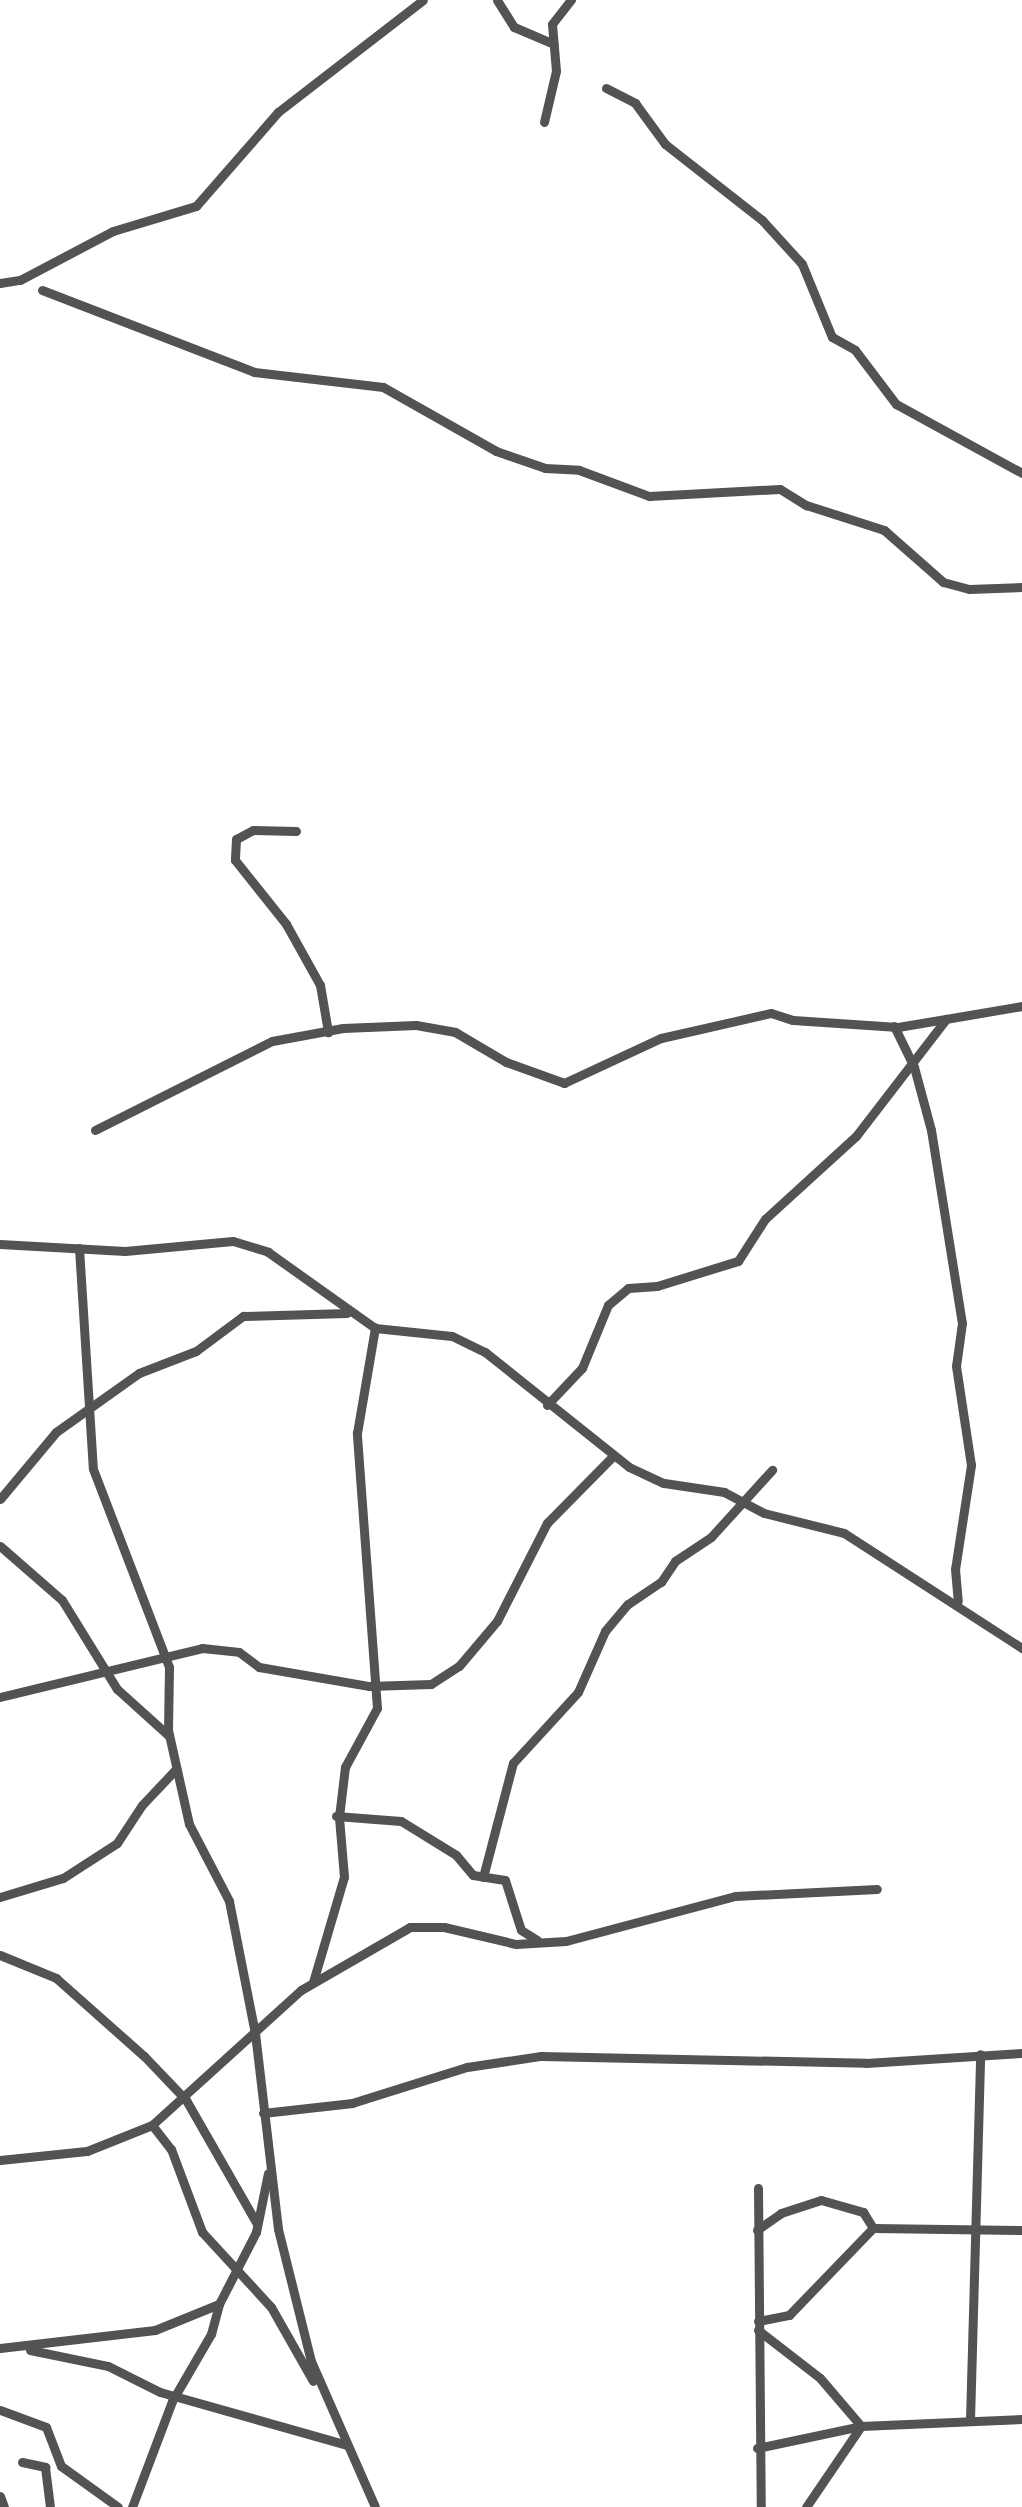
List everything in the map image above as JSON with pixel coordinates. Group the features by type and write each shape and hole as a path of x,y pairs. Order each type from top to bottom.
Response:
{"street":[{"path":"0,283 20,280 113,231 196,206 278,112 423,0"},
{"path":"497,0 514,27 554,44"},
{"path":"544,122 554,44 552,24 571,0"},
{"path":"606,88 635,103 665,144 762,220 802,264 832,336 855,350 896,404 1022,473"},
{"path":"42,290 254,372 384,387 496,450 544,468 579,470 649,496 780,489 806,505 884,530 943,582 969,589 1022,587"},
{"path":"296,831 254,830 236,840 235,860 286,924 330,1016 344,1028"},
{"path":"95,1130 160,1102 217,1064 286,1036 344,1028 416,1025 454,1032 506,1062 564,1083 661,1038 771,1013 793,1020 894,1026 1022,1006"},
{"path":"328,1032 330,1016"},
{"path":"547,1405 592,1352 608,1305 628,1288 657,1286 738,1261 765,1218 825,1171 914,1067 948,1017"},
{"path":"894,1026 914,1067 962,1323 956,1366 971,1466 955,1569 958,1602"},
{"path":"0,1244 79,1248 241,1242 280,1260 347,1313 375,1328 463,1340 498,1360 612,1457 654,1480 716,1490 745,1503 844,1532 958,1602 1022,1648"},
{"path":"79,1248 93,1469 170,1673 169,1736 192,1830 229,1901 255,2033 280,2239 318,2390"},
{"path":"0,1499 47,1441 88,1410 139,1373 196,1351 243,1316 347,1313"},
{"path":"313,1982 344,1877 337,1817 345,1767 377,1708 357,1434 375,1328"},
{"path":"0,1696 202,1648 239,1652 259,1667 374,1686 431,1684 459,1666 497,1621 547,1524 612,1457"},
{"path":"484,1877 514,1763 578,1692 605,1631 745,1503 772,1470"},
{"path":"0,1546 62,1600 126,1698 169,1736"},
{"path":"0,1897 63,1878 110,1848 176,1768"},
{"path":"337,1817 401,1822 484,1877 505,1880 521,1930 545,1942"},
{"path":"0,2160 88,2151 152,2124 186,2100 313,1982 419,1925 545,1942 587,1938 735,1896 876,1889"},
{"path":"0,1955 56,1978 186,2100 257,2224"},
{"path":"262,2113 352,2103 467,2067 542,2056 866,2062 1022,2052"},
{"path":"970,2420 980,2054"},
{"path":"152,2124 171,2149 202,2232 271,2307 348,2445 375,2507"},
{"path":"132,2507 177,2395 238,2272 257,2224 270,2162"},
{"path":"758,2188 757,2448 761,2507"},
{"path":"757,2230 781,2213 820,2200 862,2212 872,2228"},
{"path":"758,2325 789,2315 872,2228 1022,2230"},
{"path":"0,2348 155,2330 220,2304"},
{"path":"758,2325 820,2378 862,2426"},
{"path":"22,2348 108,2366 177,2395 348,2445"},
{"path":"0,2410 46,2427 61,2466 118,2507"},
{"path":"757,2448 862,2426 1022,2419"},
{"path":"806,2507 862,2426"},
{"path":"22,2462 45,2467 50,2507"},
{"path":"0,2496 4,2507"}]}
